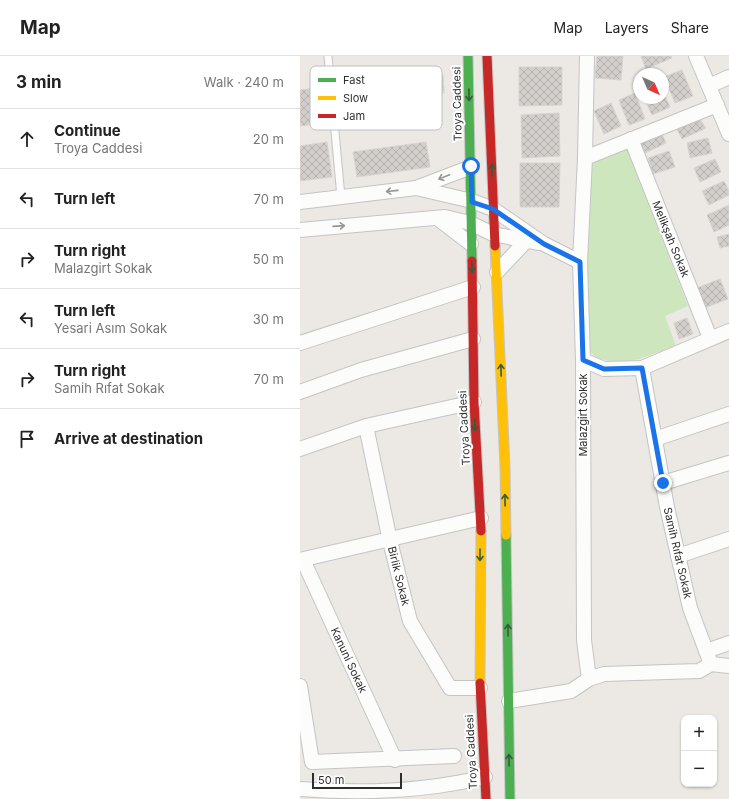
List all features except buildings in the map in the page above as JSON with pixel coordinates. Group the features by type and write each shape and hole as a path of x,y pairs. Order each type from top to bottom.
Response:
{"main road":[{"name":"Troya Caddesi","path":"468,56 472,202 470,223 473,287 474,402 481,518 480,688 486,799"},
{"path":"487,56 493,234 497,272 505,467 510,799"}],"street":[{"name":"Malazgirt Sokak","path":"587,56 585,158 580,262 583,360 584,640 589,679"},
{"path":"696,56 729,134"},
{"path":"709,86 729,77"},
{"path":"585,158 717,105"},
{"name":"Melikşah Sokak","path":"631,140 710,338"},
{"path":"300,202 416,188 471,166"},
{"path":"416,188 472,202 493,209 544,244 580,262"},
{"path":"300,230 445,217 470,223 493,234 544,244"},
{"path":"437,218 471,244"},
{"path":"497,272 527,240"},
{"path":"300,343 473,287"},
{"path":"583,360 604,369 642,368 729,331"},
{"path":"300,392 361,370 473,339"},
{"name":"Samih Rıfat Sokak","path":"642,368 663,483 690,608 709,658"},
{"path":"300,449 366,426 474,402"},
{"path":"655,439 729,414"},
{"name":"Birlik Sokak","path":"366,426 390,541 410,622 450,688 480,688"},
{"path":"663,483 729,463"},
{"path":"302,560 390,541 481,518"},
{"path":"678,556 729,539"},
{"name":"Kanuni Sokak","path":"302,560 395,760"},
{"path":"509,701 571,691 589,679 604,674 699,671 709,658 729,643"},
{"path":"709,658 729,666"},
{"path":"300,686 312,762 395,760 454,756"},
{"path":"300,789 355,795 404,791 448,792 485,777"}],"lane":[{"path":"328,56 329,66"},
{"path":"335,130 341,197"}],"green space":[{"path":"626,146 688,306 665,316 676,346 639,359 620,363 596,358 586,346 586,265 590,162"}],"traffic: fast":[{"path":"468,56 472,261"},
{"path":"506,535 510,799"}],"traffic: slow":[{"path":"495,246 505,467 506,535"},
{"path":"480,683 481,531"}],"traffic: jam":[{"path":"487,56 495,246"},
{"path":"472,261 474,402 481,531"},
{"path":"480,683 486,799"}],"route":[{"path":"471,166 472,202 493,209 544,244 580,262 583,360 604,369 642,368 663,483"}]}
